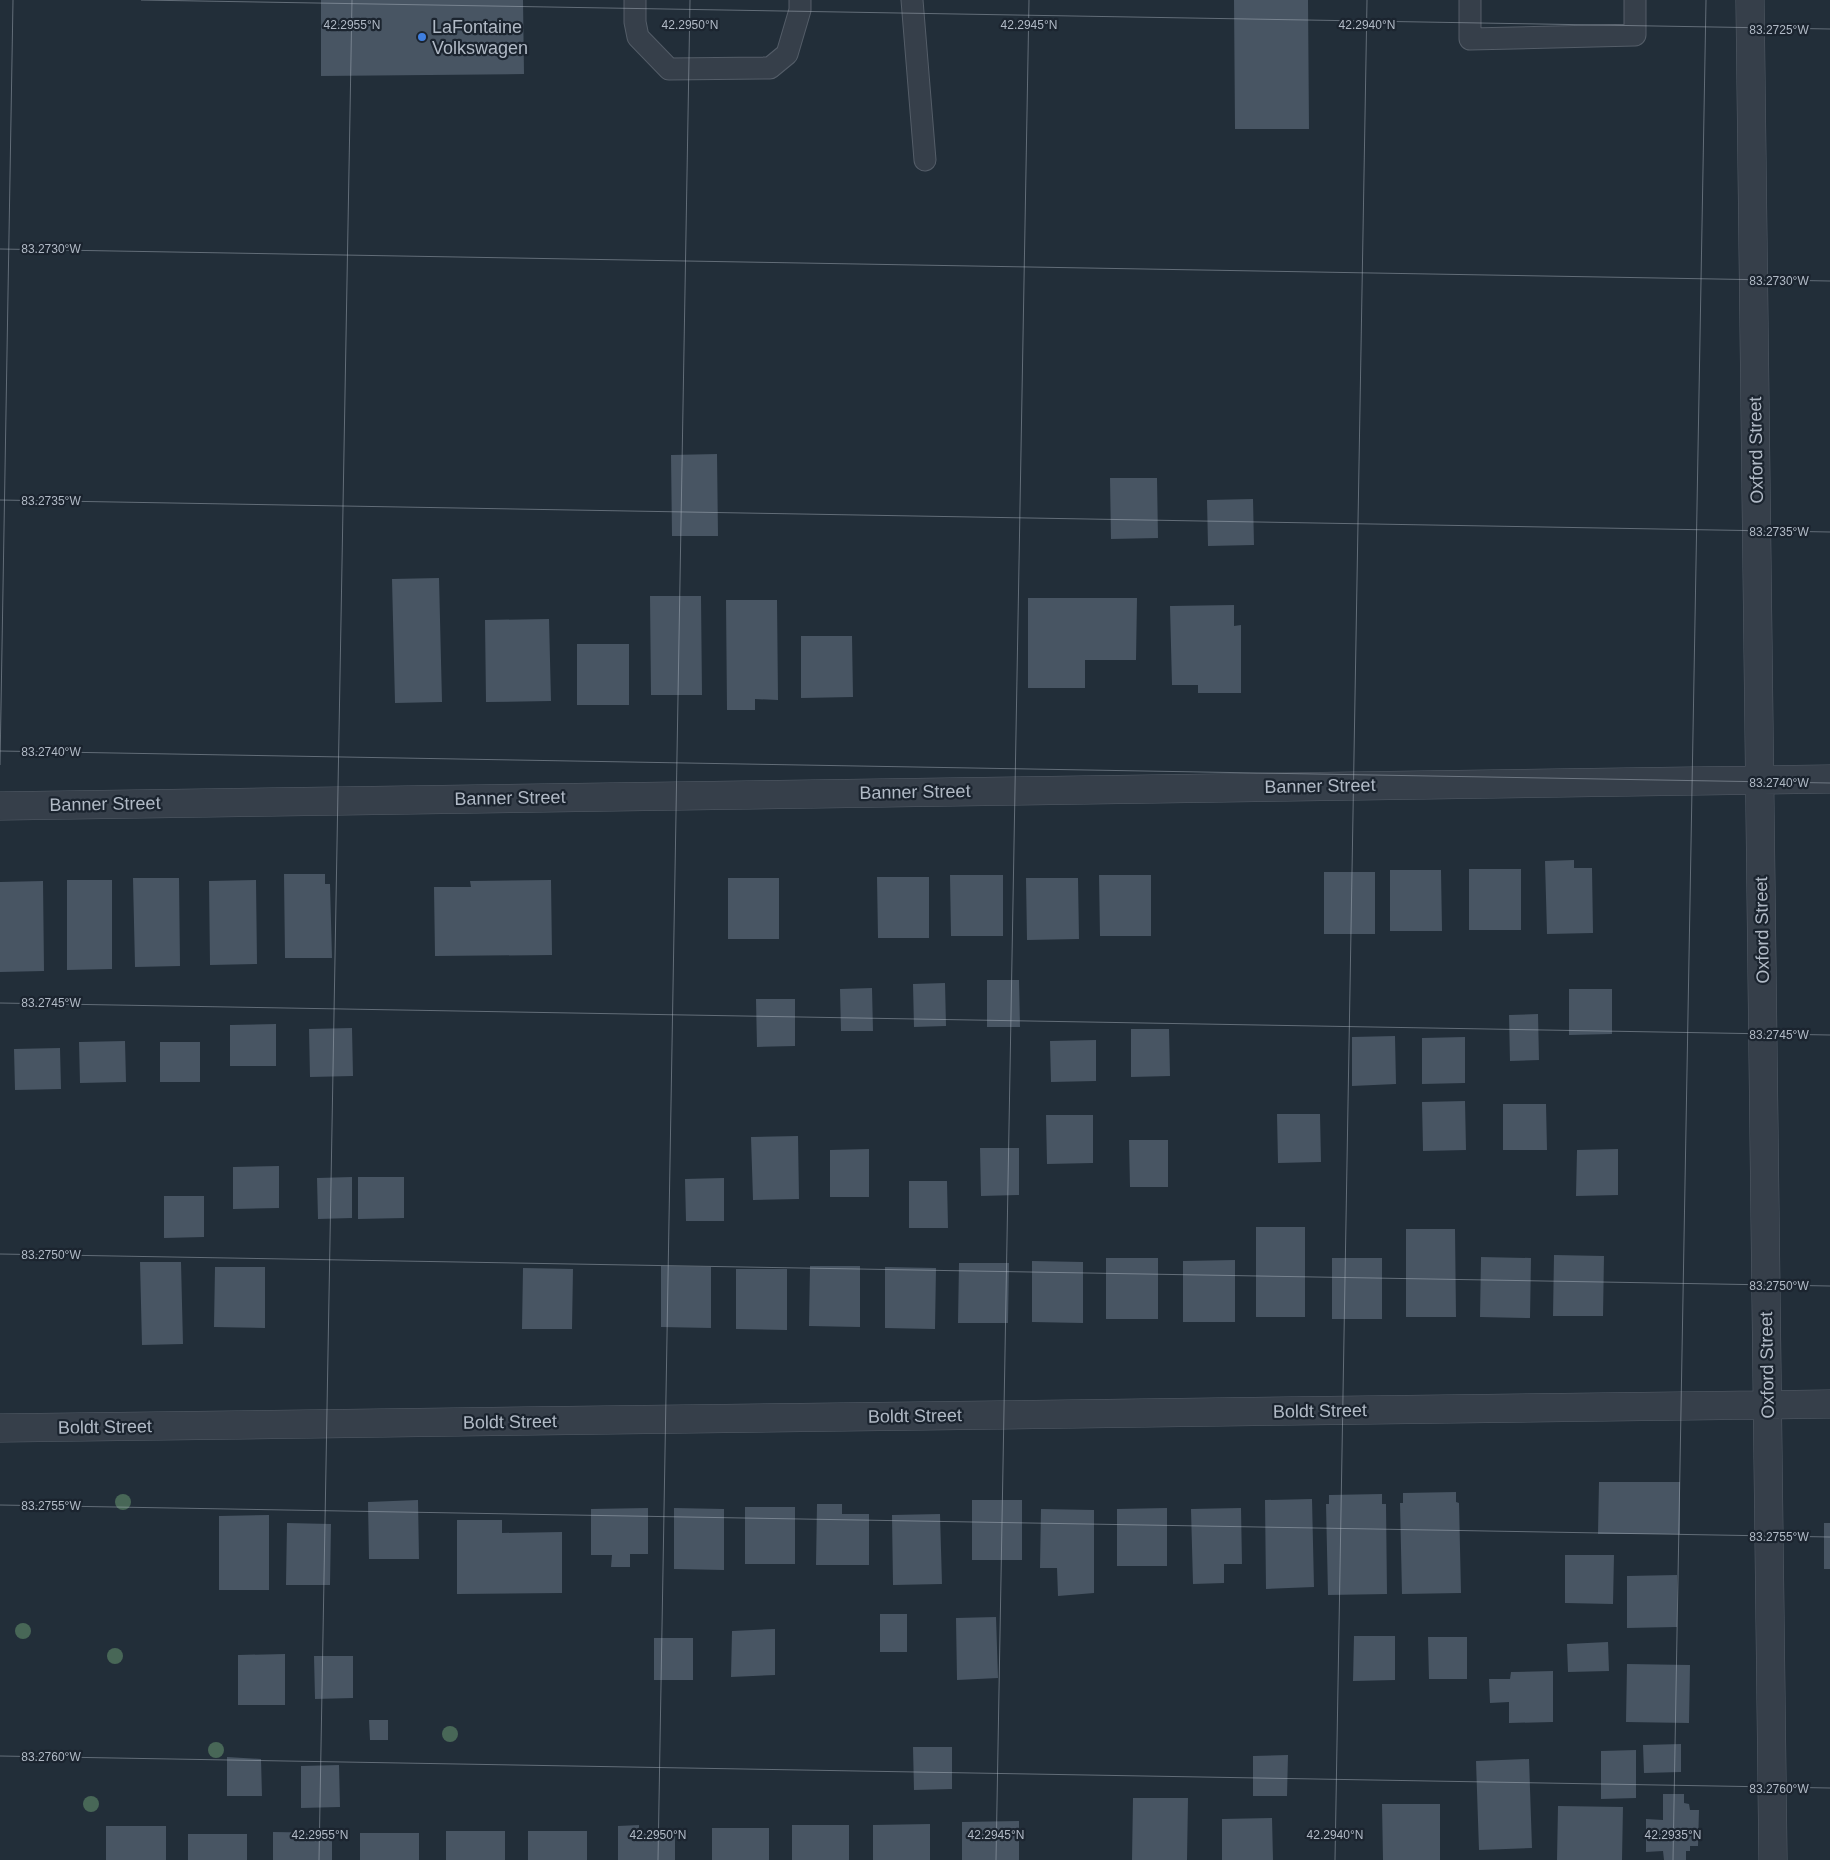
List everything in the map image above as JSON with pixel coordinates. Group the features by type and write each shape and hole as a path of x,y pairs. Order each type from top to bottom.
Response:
{"street":[{"name":"Oxford Street","path":"1750,0 1773,1860"},
{"name":"Banner Street","path":"0,806 1830,779"},
{"name":"Boldt Street","path":"0,1428 1830,1404"}],"lane":[{"path":"635,0 635,22 638,37 670,68 770,68 787,54 800,10 800,0"},
{"path":"912,0 925,160"},
{"path":"1470,0 1470,39 1635,35 1635,0"}],"building":[{"name":"LaFontaine Volkswagen","path":"321,0 523,0 524,74 321,76"},
{"path":"1234,0 1308,0 1309,129 1235,129"},
{"path":"717,454 718,536 672,536 671,455"},
{"path":"1110,478 1157,478 1158,538 1111,539"},
{"path":"1253,499 1254,545 1208,546 1207,500"},
{"path":"439,578 442,702 395,703 392,579"},
{"path":"650,596 701,596 702,695 651,695"},
{"path":"1028,598 1137,598 1136,660 1085,660 1085,688 1028,688"},
{"path":"726,600 777,600 778,700 755,699 755,710 727,710"},
{"path":"1234,605 1234,626 1241,625 1241,693 1198,693 1198,685 1172,685 1170,606"},
{"path":"549,619 551,701 486,702 485,620"},
{"path":"801,636 852,636 853,697 801,698"},
{"path":"577,644 629,644 629,705 577,705"},
{"path":"1574,860 1574,868 1592,868 1593,933 1547,934 1545,861"},
{"path":"1469,869 1521,869 1521,930 1469,930"},
{"path":"1390,870 1441,870 1442,931 1390,931"},
{"path":"1324,872 1375,872 1375,934 1324,934"},
{"path":"284,874 325,874 325,884 330,884 332,958 285,958"},
{"path":"950,875 1003,875 1003,936 951,936"},
{"path":"1099,875 1151,875 1151,936 1100,936"},
{"path":"877,877 929,877 929,938 878,938"},
{"path":"133,878 179,878 180,966 135,967"},
{"path":"728,878 779,878 779,939 728,939"},
{"path":"1026,878 1078,878 1079,939 1027,940"},
{"path":"67,880 112,880 112,969 67,970"},
{"path":"256,880 257,964 210,965 209,881"},
{"path":"551,880 552,955 435,956 434,887 471,887 470,881"},
{"path":"43,881 44,971 0,972 0,882"},
{"path":"987,980 1019,980 1020,1027 987,1027"},
{"path":"945,983 946,1026 914,1027 913,984"},
{"path":"872,988 873,1031 841,1031 840,989"},
{"path":"1569,989 1612,989 1612,1034 1569,1035"},
{"path":"756,999 795,999 795,1046 757,1047"},
{"path":"1538,1014 1539,1060 1510,1061 1509,1015"},
{"path":"276,1024 276,1066 230,1066 230,1025"},
{"path":"352,1028 353,1076 310,1077 309,1029"},
{"path":"1131,1029 1169,1029 1170,1076 1131,1077"},
{"path":"1395,1036 1396,1084 1352,1086 1352,1037"},
{"path":"1465,1037 1465,1083 1422,1084 1422,1038"},
{"path":"1096,1040 1096,1081 1051,1082 1050,1041"},
{"path":"125,1041 126,1082 80,1083 79,1042"},
{"path":"160,1042 200,1042 200,1082 160,1082"},
{"path":"60,1048 61,1089 15,1090 14,1049"},
{"path":"1465,1101 1466,1150 1423,1151 1422,1102"},
{"path":"1503,1104 1546,1104 1547,1150 1503,1150"},
{"path":"1277,1114 1320,1114 1321,1162 1278,1163"},
{"path":"1046,1115 1093,1115 1093,1163 1047,1164"},
{"path":"798,1136 799,1199 753,1200 751,1137"},
{"path":"1129,1140 1168,1140 1168,1187 1130,1187"},
{"path":"980,1148 1019,1148 1019,1195 981,1196"},
{"path":"869,1149 869,1197 830,1197 830,1150"},
{"path":"1618,1149 1618,1195 1576,1196 1577,1150"},
{"path":"279,1166 279,1208 233,1209 233,1167"},
{"path":"352,1177 352,1218 318,1219 317,1178"},
{"path":"358,1177 404,1177 404,1218 358,1219"},
{"path":"724,1178 724,1221 686,1221 685,1179"},
{"path":"909,1181 947,1181 948,1228 909,1228"},
{"path":"164,1196 204,1196 204,1237 164,1238"},
{"path":"1256,1227 1305,1227 1305,1317 1256,1317"},
{"path":"1406,1229 1455,1229 1456,1317 1406,1317"},
{"path":"1554,1255 1604,1256 1603,1316 1553,1316"},
{"path":"1481,1257 1531,1258 1530,1318 1480,1317"},
{"path":"1106,1258 1158,1258 1158,1319 1106,1319"},
{"path":"1332,1258 1382,1258 1382,1319 1332,1319"},
{"path":"1235,1260 1235,1322 1183,1322 1183,1261"},
{"path":"1032,1261 1083,1262 1083,1323 1032,1322"},
{"path":"140,1262 181,1262 183,1344 142,1345"},
{"path":"959,1263 1009,1263 1008,1323 958,1323"},
{"path":"661,1266 711,1267 711,1328 661,1327"},
{"path":"810,1266 860,1266 860,1327 809,1326"},
{"path":"215,1267 265,1267 265,1328 214,1327"},
{"path":"885,1267 936,1268 935,1329 885,1328"},
{"path":"523,1268 573,1269 572,1329 522,1329"},
{"path":"736,1269 787,1269 787,1330 736,1329"},
{"path":"1599,1482 1680,1482 1680,1534 1598,1534"},
{"path":"1456,1492 1456,1502 1459,1503 1461,1593 1402,1594 1400,1503 1403,1503 1403,1493"},
{"path":"1382,1494 1382,1504 1386,1504 1387,1594 1328,1595 1326,1504 1329,1504 1329,1495"},
{"path":"1312,1499 1314,1587 1266,1589 1265,1500"},
{"path":"418,1500 419,1559 369,1559 368,1502"},
{"path":"972,1500 1022,1500 1022,1560 972,1560"},
{"path":"817,1504 842,1504 842,1514 869,1514 869,1565 816,1565"},
{"path":"745,1507 795,1507 795,1564 745,1564"},
{"path":"648,1508 648,1554 630,1554 630,1567 611,1567 612,1555 591,1555 591,1509"},
{"path":"674,1508 724,1509 724,1570 674,1569"},
{"path":"1167,1508 1167,1566 1117,1566 1117,1509"},
{"path":"1241,1508 1242,1564 1224,1564 1224,1583 1193,1584 1191,1509"},
{"path":"1041,1509 1094,1510 1094,1593 1058,1596 1057,1568 1040,1568"},
{"path":"940,1514 942,1584 893,1585 892,1515"},
{"path":"269,1515 269,1590 219,1590 219,1516"},
{"path":"457,1520 502,1520 502,1533 562,1532 562,1593 457,1594"},
{"path":"287,1523 331,1524 330,1585 286,1585"},
{"path":"1824,1523 1830,1523 1830,1569 1824,1569"},
{"path":"1565,1555 1614,1555 1613,1604 1565,1603"},
{"path":"1677,1575 1677,1627 1627,1628 1627,1576"},
{"path":"880,1614 907,1614 907,1652 880,1652"},
{"path":"996,1617 998,1678 957,1680 956,1618"},
{"path":"775,1629 775,1675 731,1677 732,1631"},
{"path":"1354,1636 1395,1636 1395,1680 1353,1681"},
{"path":"1428,1637 1467,1637 1467,1679 1429,1679"},
{"path":"654,1638 693,1638 693,1680 654,1680"},
{"path":"1608,1642 1609,1671 1568,1672 1567,1644"},
{"path":"285,1654 285,1705 238,1705 238,1655"},
{"path":"314,1656 353,1656 353,1698 315,1699"},
{"path":"1627,1664 1690,1665 1689,1723 1626,1722"},
{"path":"1553,1671 1553,1722 1509,1723 1509,1702 1490,1703 1489,1679 1510,1679 1511,1672"},
{"path":"369,1720 388,1720 388,1740 370,1740"},
{"path":"1681,1744 1681,1772 1644,1773 1643,1745"},
{"path":"913,1747 952,1747 952,1789 914,1790"},
{"path":"1636,1750 1636,1798 1601,1799 1601,1751"},
{"path":"1288,1755 1287,1796 1253,1796 1253,1756"},
{"path":"227,1757 261,1759 262,1796 227,1796"},
{"path":"1529,1759 1532,1848 1479,1850 1476,1761"},
{"path":"339,1765 340,1807 301,1808 301,1766"},
{"path":"1663,1794 1684,1794 1684,1803 1689,1804 1690,1810 1699,1810 1698,1846 1690,1846 1690,1851 1686,1851 1686,1860 1664,1860 1663,1851 1646,1852 1646,1819 1663,1820"},
{"path":"1133,1798 1188,1798 1187,1860 1132,1860"},
{"path":"1382,1804 1440,1804 1440,1860 1383,1860"},
{"path":"1558,1806 1623,1807 1622,1860 1557,1860"},
{"path":"1272,1818 1273,1860 1222,1860 1222,1819"},
{"path":"1019,1821 1019,1860 962,1860 962,1822"},
{"path":"930,1824 930,1860 873,1860 873,1825"},
{"path":"639,1825 639,1833 675,1833 675,1860 618,1860 618,1826"},
{"path":"792,1825 849,1825 849,1860 792,1860"},
{"path":"106,1826 166,1826 166,1860 106,1860"},
{"path":"712,1828 769,1828 769,1860 712,1860"},
{"path":"446,1831 505,1831 505,1860 446,1860"},
{"path":"528,1831 587,1831 587,1860 528,1860"},
{"path":"273,1832 332,1833 332,1860 273,1860"},
{"path":"360,1833 419,1833 419,1860 360,1860"},
{"path":"188,1834 247,1834 247,1860 188,1860"}],"place":[{"name":"LaFontaine Volkswagen","path":"422,37"}]}
